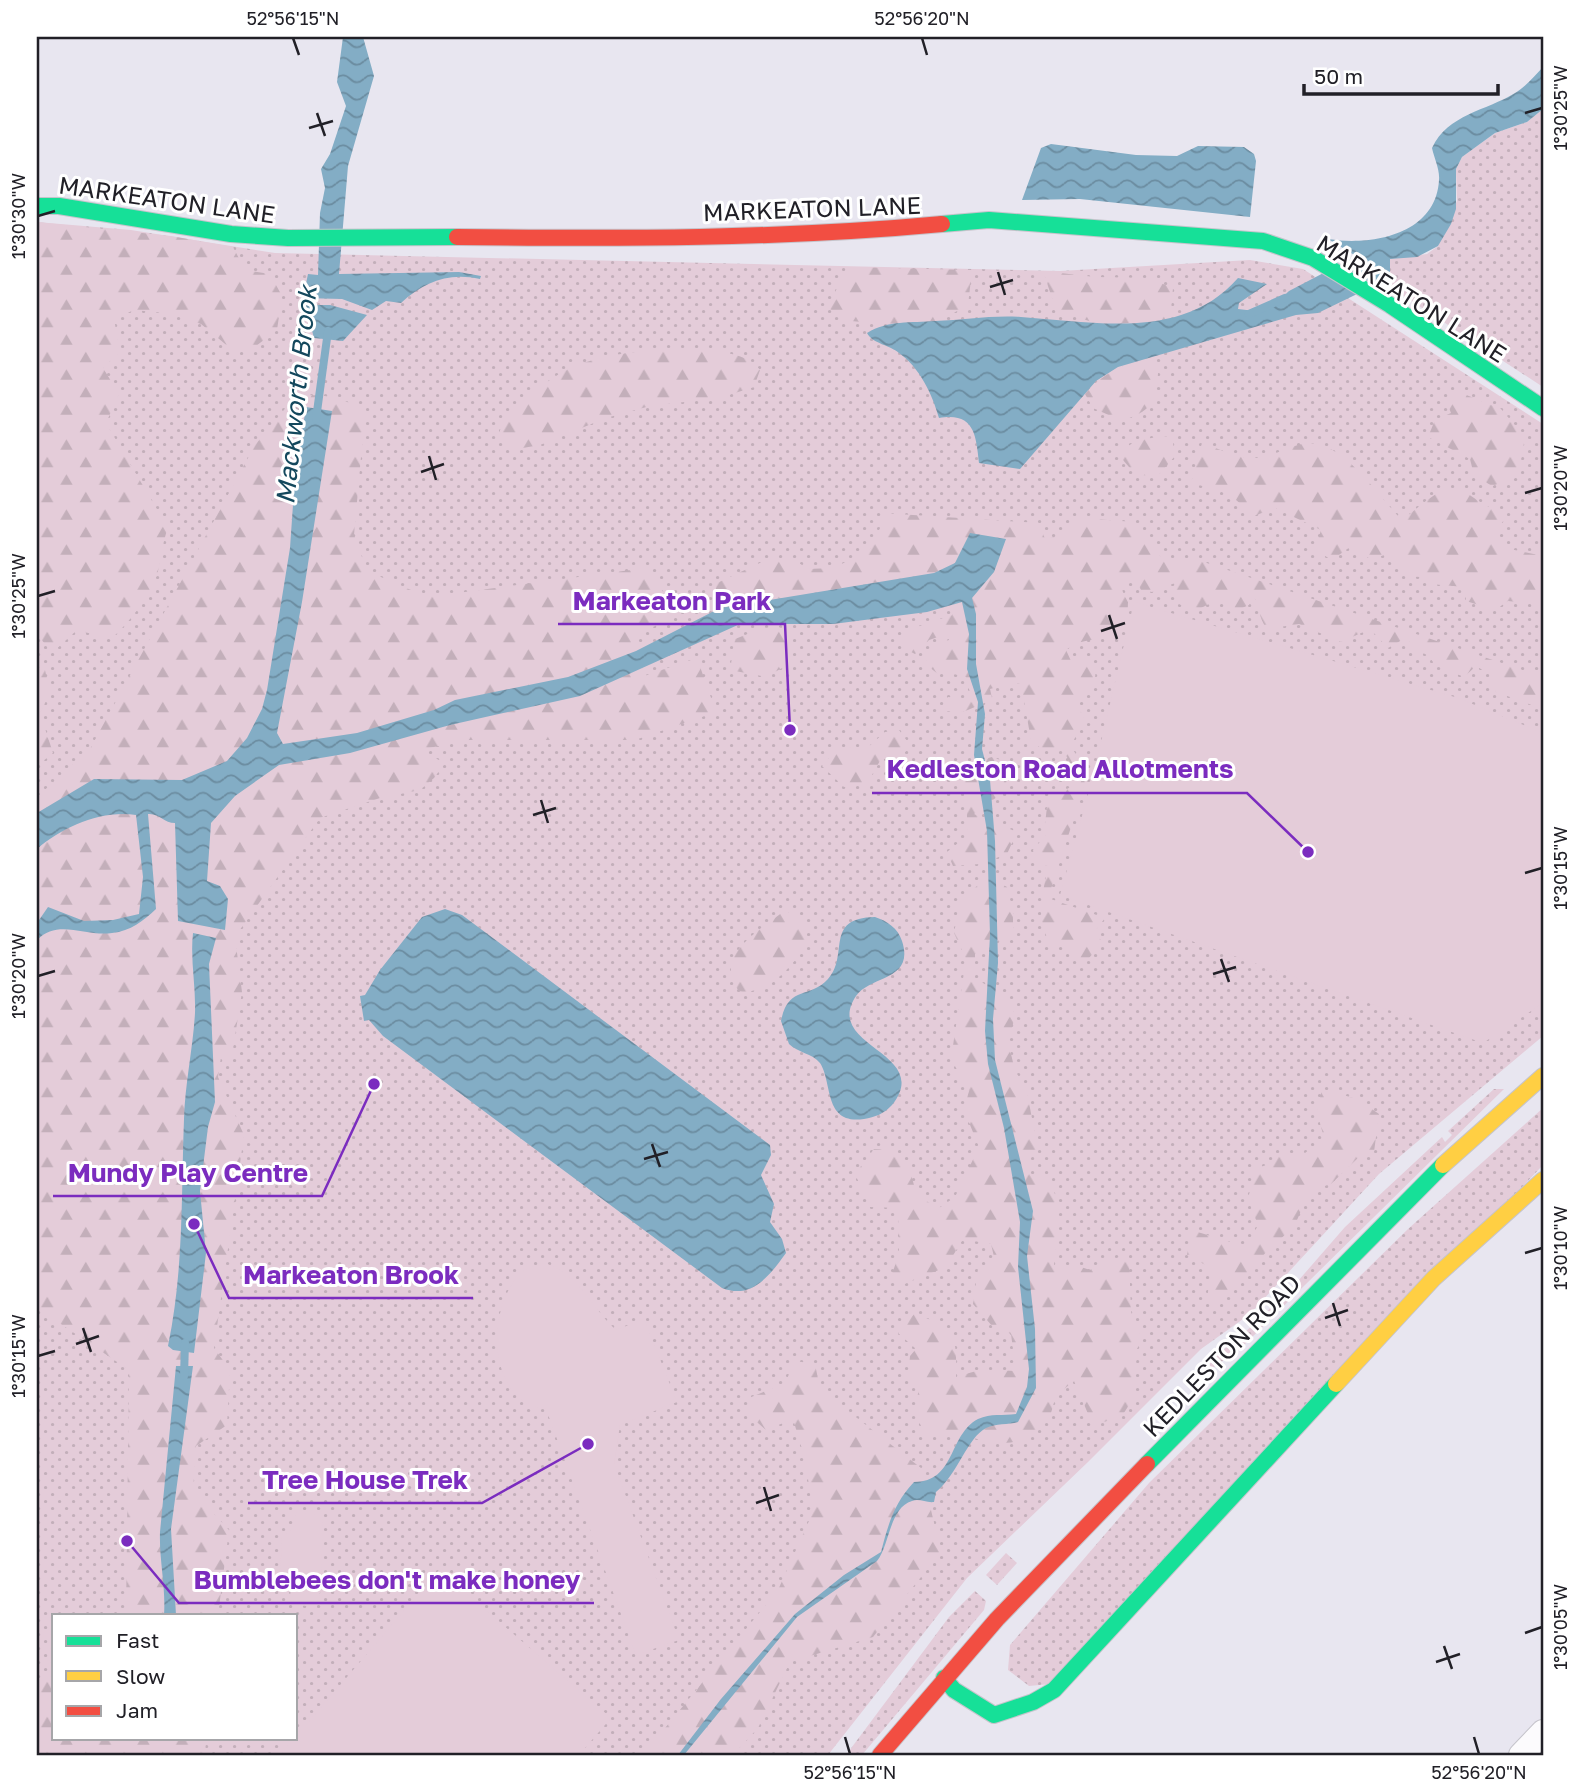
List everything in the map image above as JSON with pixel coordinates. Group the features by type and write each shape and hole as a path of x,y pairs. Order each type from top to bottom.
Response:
{"street":[{"name":"MARKEATON LANE","path":"37,206 59,206 231,234 288,238 360,235 596,239 837,234 989,220 1263,241 1313,258 1390,305 1543,408"},
{"name":"KEDLESTON ROAD","path":"880,1755 944,1678 1082,1530 1366,1241 1543,1076"},
{"path":"944,1678 954,1690 994,1715 1033,1702 1054,1690 1434,1278 1543,1180"},
{"path":"1521,1755 1543,1732"}],"green space":[{"path":"1543,109 1543,387 1387,285 1390,278 1390,259 1427,254 1438,246 1457,201 1456,169 1462,157 1495,133 1527,122"},
{"path":"37,222 131,230 275,253 1060,271 1250,260 1303,269 1543,424 1543,1036 1379,1174 1250,1314 1201,1349 967,1578 828,1755 37,1755"},
{"path":"37,222 171,236 233,247 245,270 270,274 282,296 277,330 252,349 230,348 201,324 175,314 134,310 114,319 120,352 103,368 119,394 106,423 168,528 155,580 139,608 125,625 111,639 77,630 52,653 37,634"},
{"path":"847,267 972,270 968,305 939,321 882,324 841,320 828,307"},
{"path":"1043,271 1095,277 1148,278 1173,288 1170,320 1101,325 1056,310"},
{"path":"678,349 722,352 744,358 760,370 754,387 719,398 650,406 606,418 540,445 511,450 499,438 501,427 509,415 547,382 570,369 615,355"},
{"path":"1149,356 1159,364 1155,394 1148,407 1122,421 1093,408 1085,394 1099,380 1114,370"},
{"path":"1454,390 1501,409 1525,437 1518,477 1492,486 1474,475 1470,459 1428,437 1435,420 1451,413 1446,400"},
{"path":"304,395 321,396 350,403 365,412 354,535 367,571 418,593 450,594 646,568 679,614 635,636 644,676 697,658 716,712 635,740 469,740 419,750 445,763 434,778 420,790 380,798 320,818 239,931 236,945 242,992 232,1055 221,1057 218,1077 244,1135 214,1348 230,1370 227,1425 196,1446 193,1491 229,1530 218,1614 126,1614 129,1370 37,1308 37,797 90,749 255,445 288,405"},
{"path":"1172,437 1175,456 1157,477 1135,474 1117,453 1136,441"},
{"path":"1202,443 1248,458 1262,457 1309,443 1329,448 1352,465 1402,520 1437,493 1452,488 1459,489 1498,510 1504,520 1491,537 1510,549 1543,556 1543,613 1534,604 1508,601 1495,610 1466,601 1465,587 1430,584 1421,577 1404,576 1391,552 1372,560 1350,547 1332,560 1315,550 1321,530 1275,508 1251,517 1232,497 1218,490 1191,483"},
{"path":"882,513 1039,523 1045,539 1065,535 1080,518 1135,522 1161,557 1201,561 1543,677 1543,709 1496,692 1489,674 1476,666 1464,677 1435,665 1429,656 1417,650 1410,642 1402,640 1388,648 1370,629 1341,642 1299,624 1267,629 1253,595 1249,605 1233,612 1223,597 1195,611 1179,604 1175,583 1152,592 1141,590 1137,582 1128,583 1122,590 1128,602 1127,629 1112,636 1080,642 1066,650 1071,661 1083,657 1096,664 1095,679 1077,704 1086,722 1080,726 1071,747 1080,760 1085,784 1048,898 1105,918 1096,930 1102,943 1083,965 1062,946 1050,943 1045,934 1041,915 1048,866 1036,865 1033,850 1048,832 1045,824 1048,798 1071,787 1075,772 1062,748 1044,751 1031,740 1021,684 1011,683 990,689 992,698 989,701 963,712 939,711 948,697 967,699 970,693 966,677 950,673 938,674 924,663 941,642 949,640 947,634 929,640 915,654 903,648 902,632 952,615 951,605 963,602 966,547 955,563 934,573 720,608 715,584 764,561 796,561 808,569 833,568 869,551 882,524"},
{"path":"1134,602 1458,698 1543,733 1543,1003 1483,1043 1060,895 1092,780"},
{"path":"778,627 792,631 791,663 766,677 730,670 735,639 763,628"},
{"path":"37,666 45,670 50,693 40,713 53,753 37,766"},
{"path":"899,730 910,745 901,758 881,759 868,782 844,787 822,766 838,747 866,749 885,732"},
{"path":"992,757 1009,763 1005,791 974,814 1017,832 1007,854 980,864 953,866 947,852 968,835 966,798 954,775 962,765"},
{"path":"988,876 1007,887 1013,911 1013,932 975,954 975,978 1010,1000 1015,1017 1008,1041 1015,1071 1026,1087 1038,1150 1027,1162 1031,1174 1043,1174 1058,1206 1054,1265 1075,1265 1090,1270 1103,1260 1129,1256 1131,1312 1142,1339 1137,1349 1134,1397 1122,1416 1101,1423 1089,1416 1074,1381 1059,1394 1049,1418 1032,1434 1017,1441 1003,1443 943,1433 926,1435 917,1411 920,1386 908,1379 910,1356 916,1349 898,1333 914,1314 946,1329 952,1335 956,1353 956,1379 978,1371 1016,1371 1011,1334 993,1327 973,1304 978,1269 995,1261 991,1244 963,1239 946,1267 902,1285 892,1274 899,1254 898,1208 870,1207 855,1174 874,1149 892,1150 909,1167 917,1196 939,1208 955,1197 979,1147 964,1110 969,1091 951,1059 966,959 954,933 960,901"},
{"path":"784,911 795,915 802,922 808,942 787,969 770,984 760,989 739,991 732,978 731,967 735,956 742,945"},
{"path":"1322,1089 1357,1099 1379,1114 1374,1152 1360,1156 1331,1184 1310,1190 1294,1227 1270,1248 1220,1302 1207,1300 1211,1268 1187,1255 1191,1230 1247,1247 1258,1225 1248,1199 1255,1169 1269,1164 1282,1153 1305,1153 1324,1138 1317,1112"},
{"path":"1494,1089 1504,1089 1240,1349 1189,1384 1186,1381 1252,1326 1298,1281 1345,1227 1442,1137 1445,1142 1452,1135 1448,1131"},
{"path":"1543,1108 1543,1165 1050,1684 1029,1686 1008,1670 1010,1645 1149,1483 1408,1229"},
{"path":"545,1263 558,1269 577,1284 616,1330 644,1319 677,1402 620,1425 614,1464 679,1640 636,1655 546,1409 527,1403 513,1391 503,1374 498,1354 500,1312 507,1293 523,1271"},
{"path":"795,1361 815,1364 820,1389 921,1468 941,1552 873,1637 790,1662 758,1728 733,1755 643,1755 778,1590 813,1512 805,1459 793,1419 766,1430 751,1417 749,1398 785,1383"},
{"path":"296,1512 323,1515 321,1589 316,1607 289,1604 291,1588 280,1577 282,1537 295,1527"},
{"path":"1006,1553 1017,1563 997,1585 986,1575"},
{"path":"439,1570 611,1718 579,1755 280,1755 293,1740 298,1740 298,1734"},
{"path":"975,1591 986,1601 984,1610 862,1755 846,1755 949,1617"},
{"path":"52,1677 52,1740 206,1740 205,1755 37,1755 37,1688 41,1682"}],"water":[{"path":"343,37 363,37 374,76 348,166 339,274 459,272 481,276 480,279 457,277 437,280 419,289 401,303 386,301 372,310 342,299 303,298 308,274 318,275 320,213 325,188 321,169 330,154 346,106 337,82"},
{"path":"1543,67 1543,109 1527,122 1495,133 1462,157 1456,169 1456,209 1438,246 1417,257 1390,259 1390,278 1318,313 1296,315 1118,367 1096,381 1020,469 979,463 971,427 960,418 939,418 929,391 913,366 895,350 873,340 867,333 900,323 989,317 1108,323 1165,319 1191,311 1216,298 1238,278 1267,284 1239,303 1238,309 1255,311 1273,306 1289,291 1356,256 1328,239 1345,241 1381,238 1414,225 1435,199 1439,176 1432,148 1439,137 1458,120 1519,91"},
{"path":"1051,144 1136,155 1177,156 1198,146 1244,147 1254,154 1256,161 1250,217 1080,199 1022,200 1041,148"},
{"path":"305,305 330,305 367,315 343,341 314,338"},
{"path":"306,407 332,411 302,602 277,733 283,744 357,733 434,710 455,700 568,677 636,651 720,608 934,573 955,563 970,533 1006,539 994,572 972,598 976,614 976,664 985,714 982,749 990,780 995,841 998,963 993,1019 995,1060 1033,1211 1027,1256 1035,1329 1036,1388 1018,1422 990,1426 979,1433 936,1492 934,1502 915,1500 904,1505 894,1519 885,1546 877,1561 797,1617 684,1755 678,1755 721,1699 795,1614 844,1575 881,1552 897,1506 914,1482 928,1480 938,1474 968,1426 978,1419 992,1415 1016,1414 1027,1387 1029,1369 1018,1267 1020,1222 1004,1128 988,1064 985,1031 990,935 987,831 974,755 978,702 967,669 969,634 962,602 927,612 833,624 740,624 580,696 450,725 350,753 279,765 235,796 211,823 207,881 220,886 228,899 225,930 178,921 175,823 148,814 156,909 136,925 119,932 102,934 63,929 54,930 37,940 37,923 48,907 84,921 113,920 139,914 143,877 136,815 109,815 83,822 58,834 37,849 37,813 94,779 182,780 227,761 247,738 262,709 290,548 295,476"},
{"path":"445,909 462,915 770,1145 771,1155 761,1175 774,1204 770,1222 782,1239 786,1253 767,1277 742,1291 722,1288 383,1036 369,1020 364,1021 360,996 365,995 380,970 422,917"},
{"path":"875,917 898,932 904,954 902,964 889,976 863,989 856,996 850,1013 853,1027 890,1061 899,1073 901,1087 892,1105 883,1113 864,1119 851,1119 842,1116 835,1109 820,1063 789,1044 781,1021 784,1010 794,997 814,989 828,979 834,969 843,931 849,924 859,919"},
{"path":"193,933 216,938 209,964 215,1102 208,1127 200,1191 206,1253 194,1353 173,1350 168,1346 177,1289 185,1106 195,1013"},
{"path":"176,1366 193,1366 171,1529 176,1614 164,1614 160,1532"}],"waterway":[{"path":"1249,314 1285,298"},
{"name":"Mackworth Brook","path":"316,419 328,331"},
{"path":"184,1376 185,1343"}],"traffic: fast":[{"path":"37,206 59,206 231,234 288,238 457,237"},
{"path":"942,224 989,220 1263,241 1313,258 1390,305 1543,408"},
{"path":"1147,1464 1443,1165"},
{"path":"944,1678 954,1690 994,1715 1033,1702 1054,1690 1336,1384"}],"traffic: slow":[{"path":"1443,1165 1543,1076"},
{"path":"1336,1384 1434,1278 1543,1180"}],"traffic: jam":[{"path":"457,237 700,237 821,233 942,224"},
{"path":"880,1755 997,1619 1147,1464"}],"place":[{"name":"Markeaton Park","path":"790,730"},
{"name":"Kedleston Road Allotments","path":"1308,852"},
{"name":"Mundy Play Centre","path":"374,1084"},
{"name":"Markeaton Brook","path":"194,1224"},
{"name":"Tree House Trek","path":"588,1444"},
{"name":"Bumblebees don't make honey","path":"127,1541"}]}
